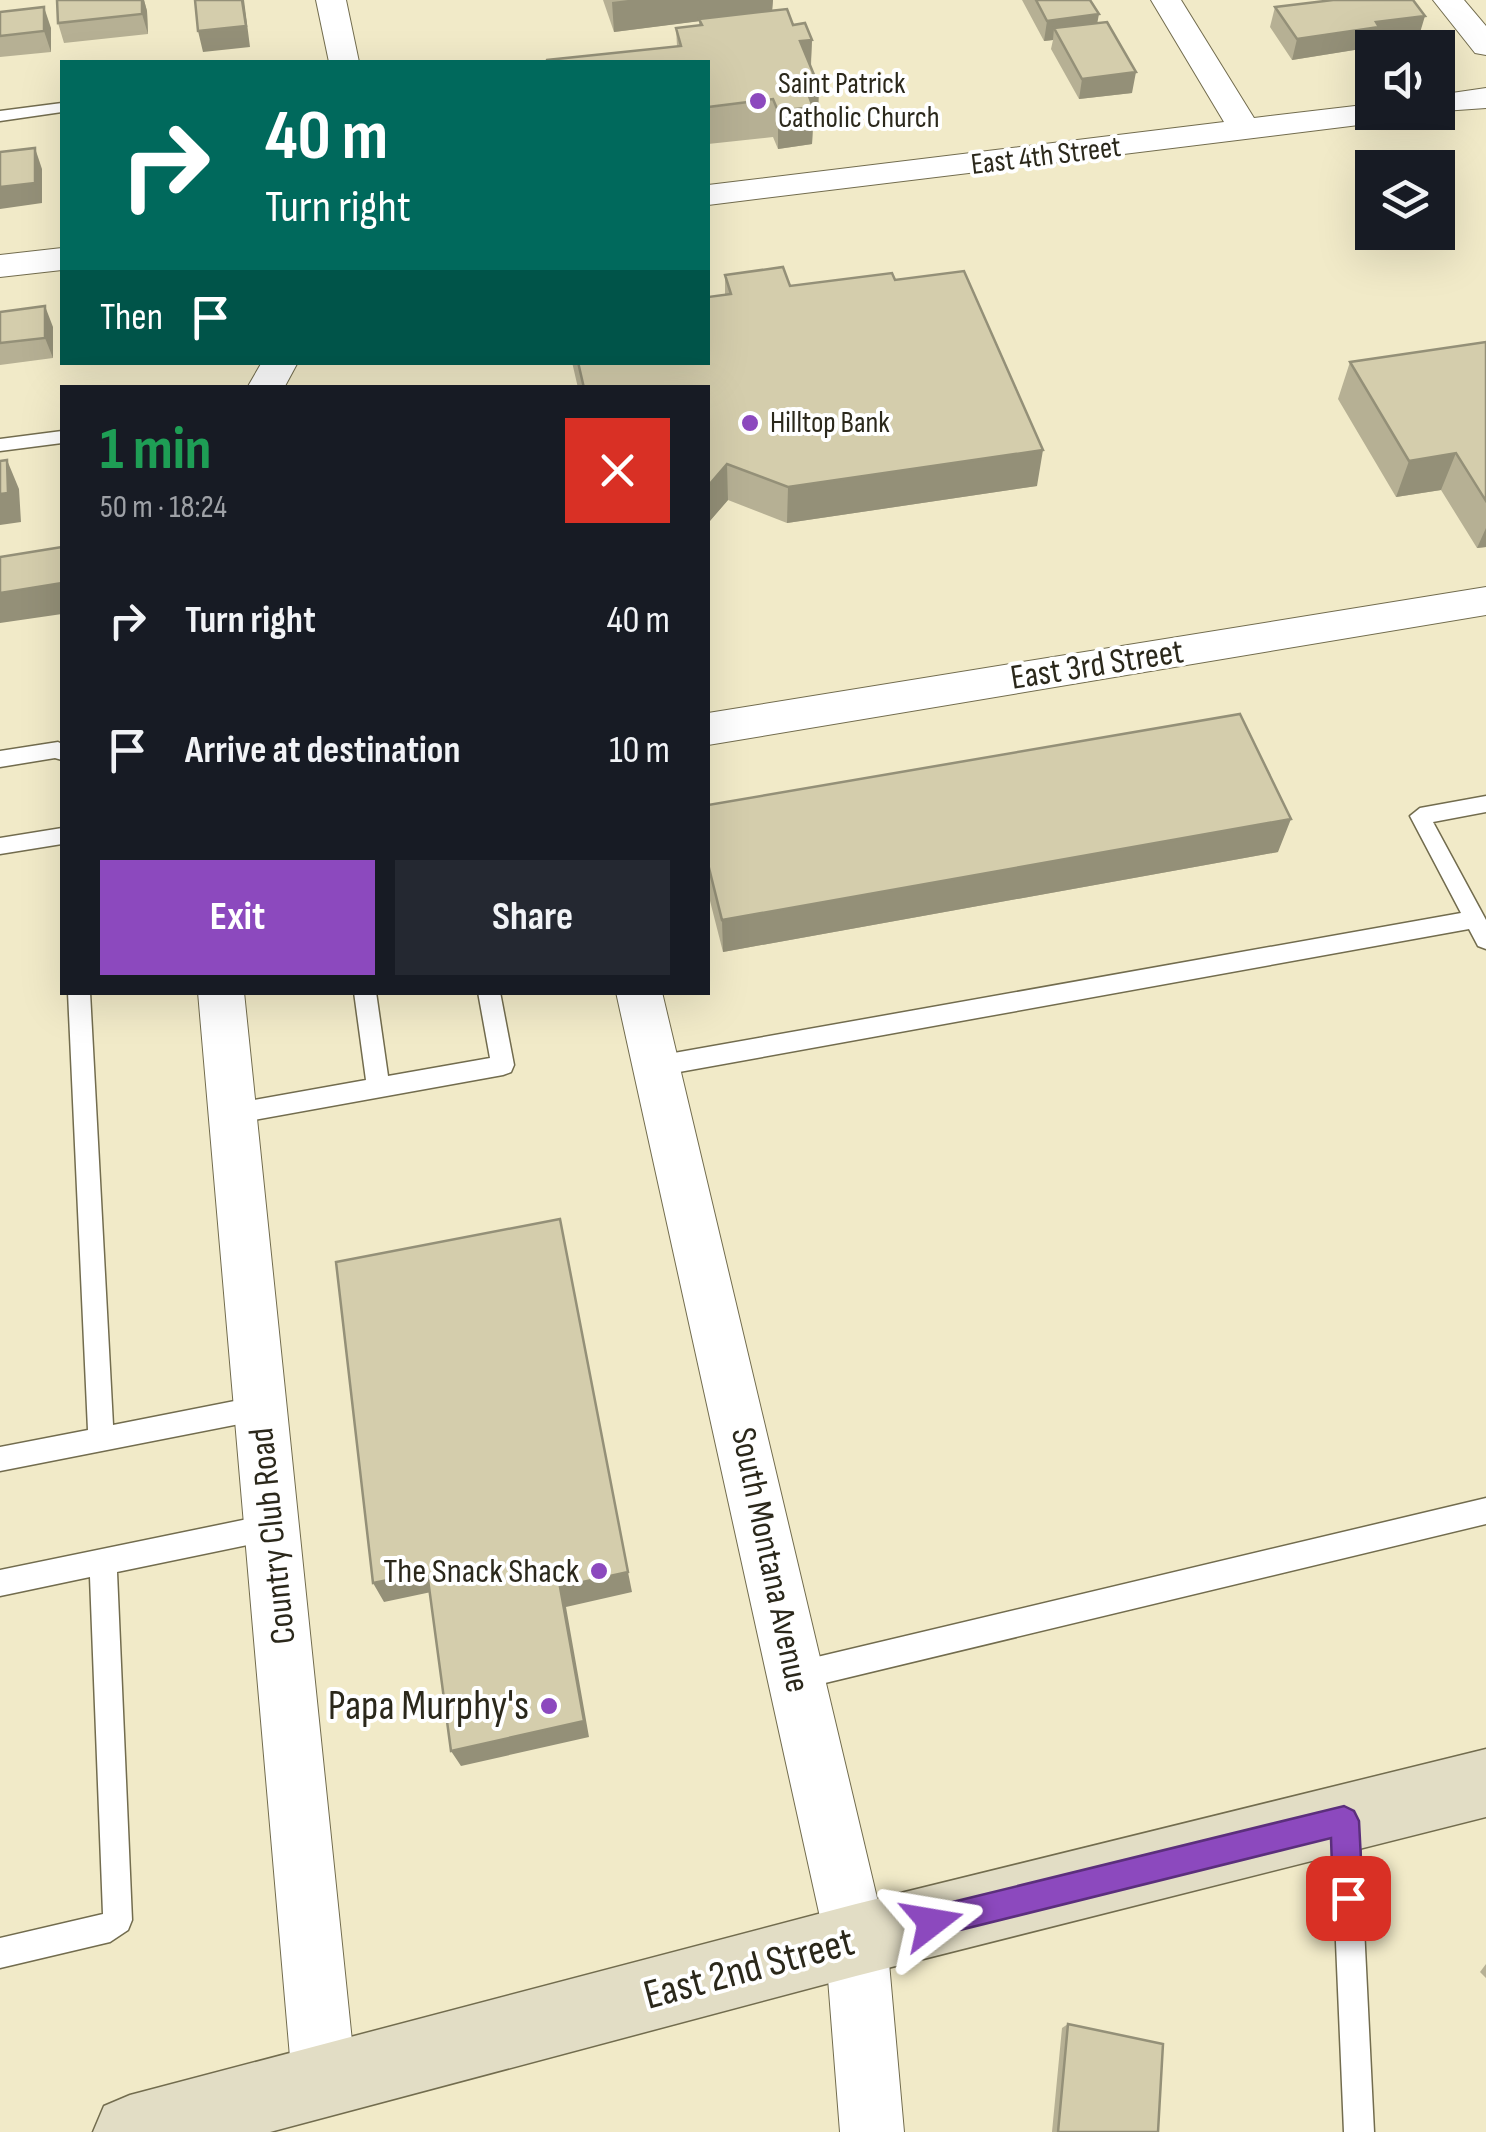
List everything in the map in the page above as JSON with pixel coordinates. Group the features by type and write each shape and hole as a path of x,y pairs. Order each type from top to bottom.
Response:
{"main road":[{"name":"East 2nd Street","path":"130,2132 856,1940 1486,1783"}],"street":[{"path":"331,0 344,60"},
{"path":"1166,0 1246,131"},
{"path":"1448,0 1486,46"},
{"path":"1455,103 1486,98"},
{"name":"East 4th Street","path":"710,195 1355,116"},
{"path":"0,266 60,258"},
{"name":"East 3rd Street","path":"710,730 1486,601"},
{"name":"Country Club Road","path":"221,995 324,2080"},
{"name":"South Montana Avenue","path":"640,995 856,1940 872,2132"}],"lane":[{"path":"0,116 60,108"},
{"path":"0,445 60,437"},
{"path":"0,759 60,752"},
{"path":"1486,804 1420,816 1486,940"},
{"path":"0,846 60,836"},
{"path":"656,1066 1475,918"},
{"path":"79,995 101,1440"},
{"path":"365,995 378,1086"},
{"path":"232,1114 503,1065 490,995"},
{"path":"0,1460 260,1408"},
{"path":"796,1676 1486,1511"},
{"path":"0,1582 272,1528"},
{"path":"0,1952 110,1927 118,1920 103,1562"},
{"path":"1344,1821 1359,2132"}],"building":[{"path":"57,0 142,0 142,14 58,23"},
{"path":"195,0 242,0 246,26 198,31"},
{"path":"1036,0 1090,0 1099,14 1047,21"},
{"path":"1333,0 1413,0 1425,16 1297,39 1275,7"},
{"path":"44,7 44,31 0,36 0,12"},
{"path":"787,9 793,25 805,23 812,40 800,41 819,87 806,88 813,107 778,111 773,99 710,107 710,60 547,60 681,46 676,28 702,25 699,19"},
{"path":"1107,22 1136,72 1082,79 1054,28"},
{"path":"35,148 35,183 0,187 0,152"},
{"path":"783,267 790,286 892,273 895,280 964,271 1043,450 788,487 727,464 710,484 710,385 583,385 579,365 710,365 710,297 731,294 725,275"},
{"path":"45,306 45,338 0,343 0,312"},
{"path":"1486,342 1486,501 1456,453 1409,461 1350,362"},
{"path":"7,460 8,493 0,494 0,461"},
{"path":"60,547 60,583 0,593 0,557"},
{"path":"1240,714 1291,819 722,920 710,872 710,805"},
{"path":"560,1219 628,1572 560,1587 584,1721 451,1751 427,1572 373,1583 336,1262"},
{"path":"1068,2024 1163,2044 1158,2132 1058,2132"}],"place":[{"name":"Saint Patrick Catholic Church","path":"758,101"},
{"name":"Hilltop Bank","path":"750,423"},
{"name":"The Snack Shack","path":"599,1571"},
{"name":"Papa Murphy's","path":"549,1706"}],"route":[{"path":"932,1922 1344,1821 1348,1898"}]}
